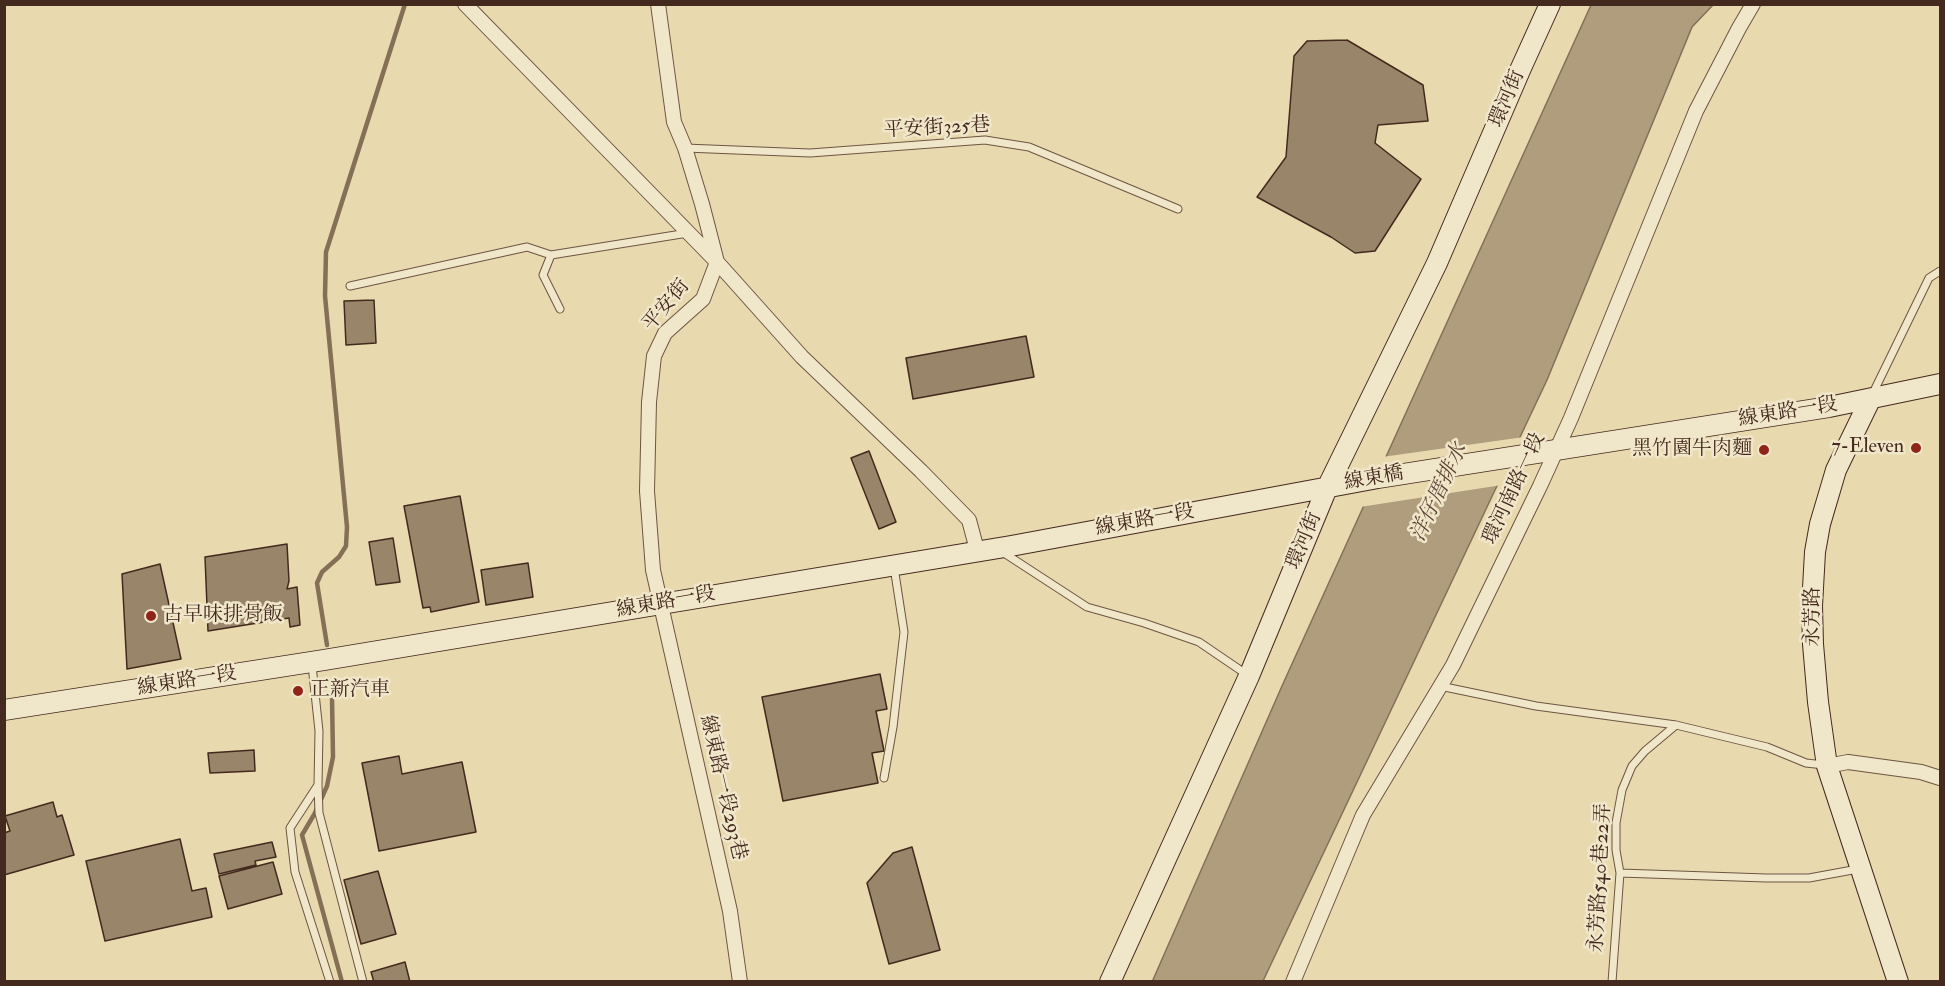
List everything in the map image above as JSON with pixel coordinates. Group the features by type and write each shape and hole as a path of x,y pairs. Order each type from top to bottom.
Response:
{"main road":[{"name":"環河街","path":"1110,981 1249,676 1327,488 1437,262 1550,4"},
{"name":"線東路一段","path":"1527,453 1870,400 1941,384"},
{"name":"永芳路","path":"1870,400 1836,470 1820,524 1815,552 1812,606 1813,644 1827,766 1898,981"},
{"name":"線東橋","path":"1327,488 1527,453"},
{"name":"線東路一段","path":"4,710 660,604 987,549 1327,488"}],"street":[{"path":"465,4 717,262 802,357 969,520 987,549"},
{"path":"658,4 674,122 685,148 717,262"},
{"name":"環河南路一段","path":"1293,981 1363,815 1453,665 1571,418 1696,111 1754,4"},
{"name":"平安街","path":"660,604 653,570 647,491 649,402 654,356 665,333 703,299 717,262"},
{"name":"線東路一段293巷","path":"660,604 730,911 740,981"},
{"path":"1827,766 1848,762 1921,772 1941,778"}],"lane":[{"name":"平安街325巷","path":"685,148 810,153 985,140 1029,147 1178,208"},
{"path":"350,286 526,247 551,255 688,233"},
{"path":"551,255 543,275 561,309"},
{"name":"永芳路","path":"1870,400 1929,278 1941,271"},
{"path":"987,549 1087,607 1199,642 1249,676"},
{"path":"884,778 893,727 904,632 894,564"},
{"path":"312,662 319,730 319,813 363,981"},
{"path":"1440,686 1536,706 1676,725 1767,747 1806,764 1827,766"},
{"name":"永芳路540巷22弄","path":"1612,981 1620,873 1616,850 1616,823 1622,790 1632,766 1645,751 1676,725"},
{"path":"318,785 290,828 295,872 330,981"},
{"path":"1620,873 1809,878 1860,869"}],"water":[{"name":"洋仔厝排水","path":"1591,5 1713,5 1692,27 1547,380 1263,981 1152,982 1282,686"}],"pier":[{"path":"1524,437 1502,485 1360,507 1382,457"}],"building":[{"path":"1347,40 1423,85 1428,121 1378,125 1375,143 1421,179 1375,251 1355,253 1331,237 1257,197 1286,157 1294,56 1307,41"},
{"path":"374,300 376,343 346,345 344,301"},
{"path":"1026,336 1034,377 913,399 906,358"},
{"path":"869,451 896,522 879,529 851,458"},
{"path":"460,496 479,602 431,612 430,607 423,608 404,506"},
{"path":"393,538 400,582 376,585 369,542"},
{"path":"287,544 289,581 287,589 297,587 300,625 290,627 289,618 208,631 205,557"},
{"path":"528,563 533,597 486,605 481,570"},
{"path":"160,564 181,659 127,669 122,574"},
{"path":"880,674 887,709 876,711 884,751 872,753 878,783 783,801 762,697"},
{"path":"254,750 255,771 210,773 208,753"},
{"path":"399,756 402,774 462,762 476,832 379,851 362,763"},
{"path":"53,802 57,817 62,815 74,855 4,875 4,833 10,831 5,816"},
{"path":"180,839 192,891 206,888 212,917 105,941 86,861"},
{"path":"272,842 276,857 255,861 256,865 219,874 214,854"},
{"path":"912,847 940,950 889,964 867,883 893,853"},
{"path":"273,862 282,894 228,909 219,876"},
{"path":"378,871 396,934 361,944 344,880"},
{"path":"405,962 410,982 374,982 371,972"}],"waterway":[{"path":"327,645 317,583 322,572 339,557 346,546 347,527 325,296 326,252 405,4"},
{"path":"332,697 333,757 327,786 302,835 342,982"}],"place":[{"name":"7-Eleven","path":"1916,448"},
{"name":"黑竹園牛肉麵","path":"1764,450"},
{"name":"古早味排骨飯","path":"151,616"},
{"name":"正新汽車","path":"298,691"}]}
